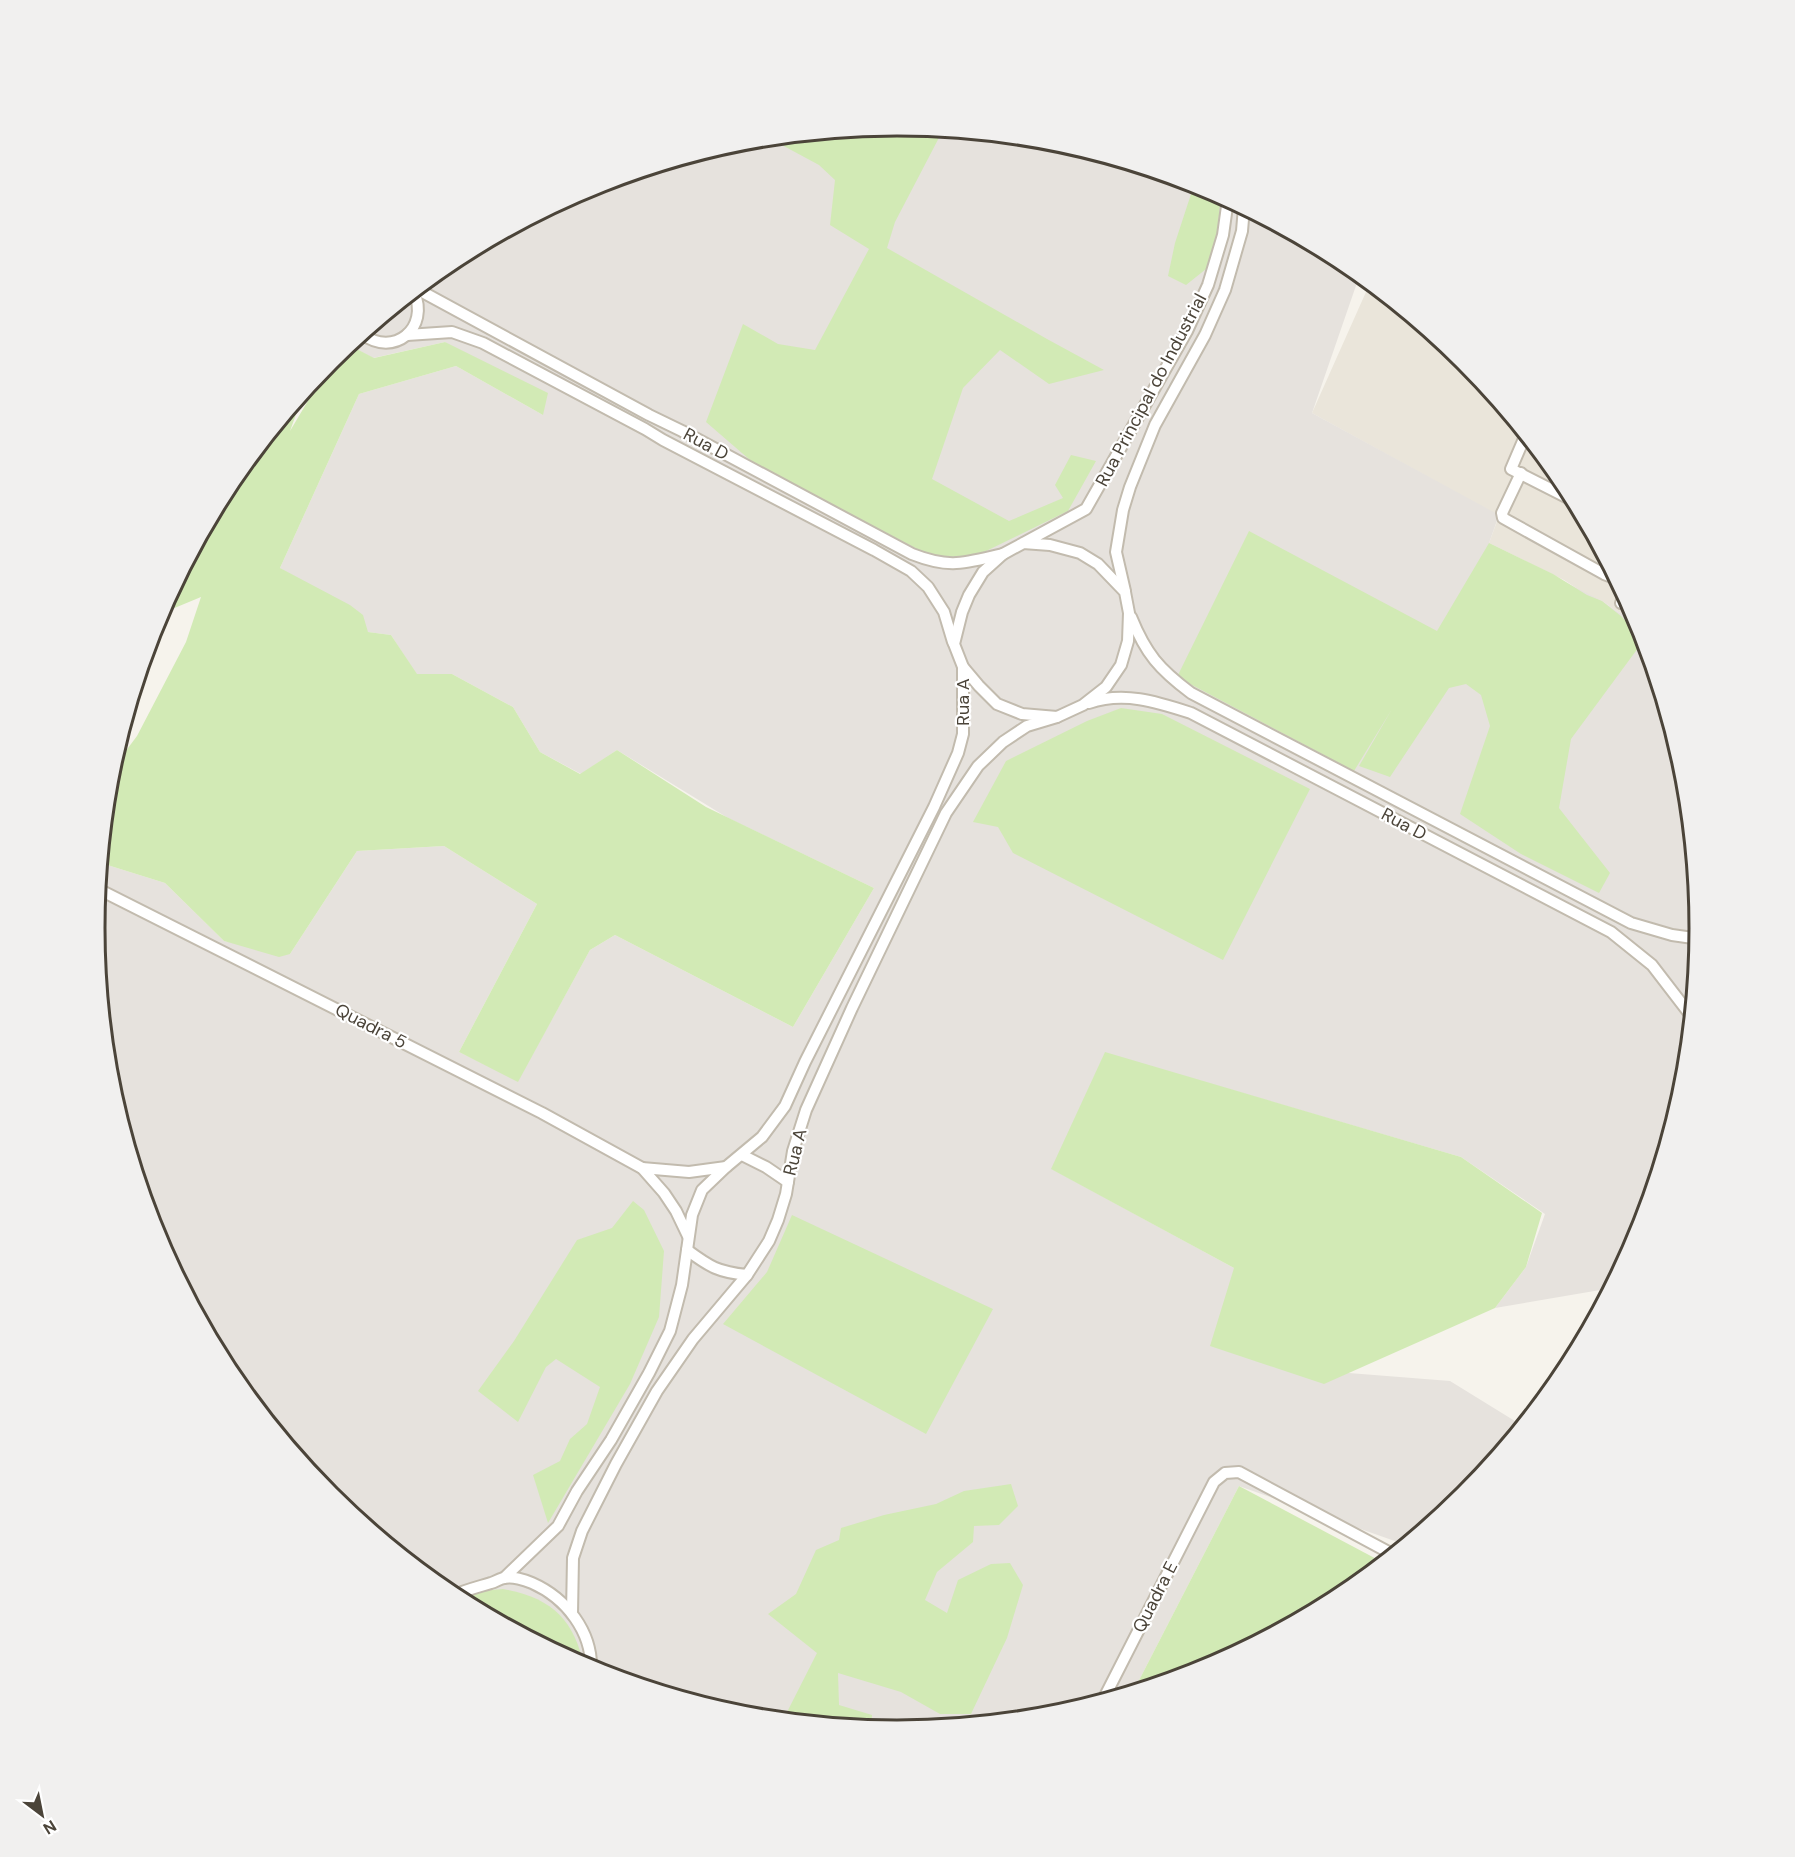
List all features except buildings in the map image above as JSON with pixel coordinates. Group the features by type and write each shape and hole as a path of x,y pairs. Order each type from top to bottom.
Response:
{"street":[{"name":"Rua Principal do Industrial","path":"1023,543 1086,509 1187,332 1208,285 1223,235 1227,208"},
{"name":"Rua Principal do Industrial","path":"1125,592 1116,552 1123,510 1130,487 1155,425 1205,335 1225,290 1242,231 1243,216"},
{"path":"1208,285 1225,290"},
{"name":"Rua D","path":"423,294 912,554 931,561 957,564 1003,554"},
{"path":"407,335 418,315 417,298"},
{"name":"Rua D","path":"369,338 385,343 397,341 407,335 452,332 483,343 911,571 928,587 944,612 954,644"},
{"path":"645,429 649,415"},
{"path":"1523,442 1511,469 1560,494"},
{"path":"1521,474 1502,513 1503,518 1606,575"},
{"path":"1023,543 1050,545 1080,553 1098,564 1125,592 1129,613 1128,641 1121,665 1106,687 1083,705 1057,717 1022,714 997,704 963,667 954,644 962,612 983,572 1003,554 1023,543"},
{"name":"Rua D","path":"1129,613 1140,640 1166,675 1191,693 1631,923 1690,938"},
{"name":"Rua A","path":"505,1577 558,1526 649,1373 670,1331 682,1285 692,1215 702,1191 762,1137 785,1106 934,807 958,753 963,734 963,667"},
{"name":"Rua D","path":"1083,705 1105,698 1140,698 1191,713 1611,932 1652,964 1685,1008"},
{"name":"Rua A","path":"572,1613 573,1558 582,1531 657,1391 687,1347 747,1275 773,1230 786,1194 793,1151 806,1110 946,813 978,766 1003,742 1027,726 1057,717"},
{"path":"1473,860 1480,845"},
{"path":"892,891 906,896"},
{"name":"Quadra 5","path":"106,893 542,1113 642,1168 664,1193 688,1236"},
{"path":"742,1155 788,1182"},
{"name":"Quadra 5","path":"642,1168 689,1172 726,1167"},
{"path":"687,1250 708,1265 729,1273 747,1275"},
{"name":"Quadra E","path":"1106,1693 1208,1493 1214,1482 1225,1473 1239,1472 1387,1551"},
{"path":"464,1592 505,1577 543,1588 559,1599 572,1613 585,1636 591,1660"}],"shaded area":[{"path":"898,136 1001,143 1052,151 1103,163 1201,196 1248,218 1294,242 1357,283 1312,413 1499,515 1489,543 1625,615 1648,674 1675,774 1683,825 1690,929 1683,1032 1675,1083 1648,1183 1630,1232 1602,1290 1495,1308 1526,1267 1545,1214 1461,1157 1105,1053 1052,1169 1234,1268 1273,1367 1450,1381 1517,1422 1458,1489 1398,1542 1239,1486 1137,1683 1052,1706 1001,1714 898,1721 794,1714 743,1706 692,1694 594,1661 501,1615 457,1587 415,1557 337,1489 269,1411 211,1325 165,1232 147,1183 120,1083 112,1032 105,929 108,865 165,883 224,941 290,954 357,851 444,846 537,904 459,1052 518,1081 590,950 615,935 793,1027 874,888 728,818 617,750 581,774 540,752 513,707 452,674 417,675 391,635 368,632 280,568 359,394 456,366 543,415 445,342 373,358 357,349 415,300 501,242 594,196 692,163 743,151 846,138"},
{"path":"1367,290 1420,333 1458,368 1526,446 1584,532 1625,615 1564,580 1489,543 1499,516 1312,413"}],"green space":[{"path":"846,138 939,138 895,222 887,248 1104,370 1049,384 1000,350 963,388 932,479 1009,521 1063,498 1055,485 1071,455 1096,461 1068,511 980,554 957,560 927,554 757,466 706,422 743,324 778,344 815,350 869,249 830,225 835,180 819,165 782,145"},
{"path":"1192,193 1220,205 1216,245 1206,269 1186,285 1168,276 1175,243"},
{"path":"445,342 548,393 543,415 456,366 359,394 280,568 350,605 363,615 368,632 391,635 417,674 452,674 513,707 540,752 580,774 617,750 706,807 874,888 793,1027 615,935 590,950 518,1082 459,1052 537,904 444,846 357,851 290,954 279,957 224,941 165,883 108,865 112,825 125,752 137,736 186,642 201,597 173,609 211,532 269,446 297,412 290,431 310,397 337,368 357,349 374,358"},
{"path":"1249,531 1437,631 1489,543 1602,601 1630,626 1638,648 1571,739 1559,808 1610,873 1599,893 1521,854 1460,814 1490,726 1481,695 1466,684 1449,688 1390,777 1359,766 1392,709 1354,771 1177,677"},
{"path":"1121,708 1162,714 1310,789 1223,960 1013,853 998,827 973,822 1006,761 1087,721"},
{"path":"1105,1052 1461,1157 1542,1213 1526,1267 1495,1308 1324,1384 1210,1346 1234,1268 1051,1169"},
{"path":"633,1201 644,1210 664,1251 659,1317 630,1384 548,1523 533,1475 560,1461 570,1439 587,1424 600,1387 556,1359 546,1367 518,1422 478,1391 514,1341 577,1240 612,1228"},
{"path":"792,1215 993,1309 926,1434 723,1324 767,1272"},
{"path":"1011,1484 1018,1506 999,1525 974,1526 973,1542 937,1572 925,1600 947,1613 958,1580 991,1564 1010,1563 1023,1585 1007,1638 971,1714 940,1714 901,1692 838,1673 839,1705 872,1715 872,1720 787,1713 817,1653 768,1614 796,1594 816,1550 839,1540 841,1528 884,1515 936,1504 964,1491"},
{"path":"1239,1486 1377,1559 1294,1615 1248,1639 1201,1661 1137,1683"},
{"path":"503,1589 535,1598 547,1605 567,1624 581,1655 501,1615 469,1595"}]}
